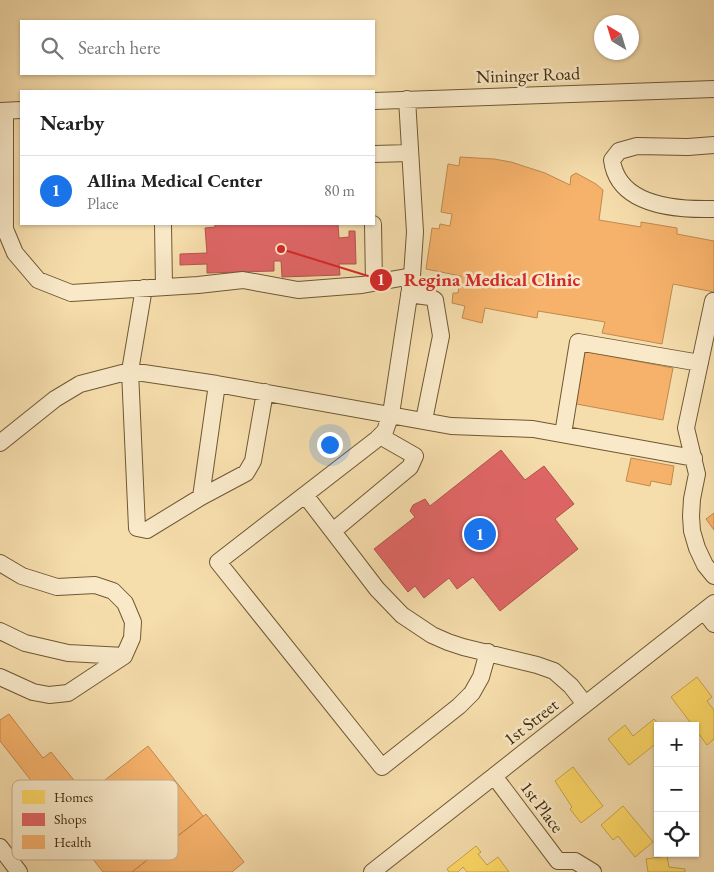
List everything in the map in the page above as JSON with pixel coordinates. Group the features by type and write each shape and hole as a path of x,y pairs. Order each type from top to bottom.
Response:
{"street":[{"name":"Nininger Road","path":"375,101 714,89"},
{"path":"407,100 415,232 412,276 391,414 385,431 218,562 382,767 459,706 472,693 481,677 488,652"},
{"path":"9,111 13,163 5,229 15,253 38,280 71,293 243,280 298,290 374,283 412,276"},
{"path":"714,145 688,147 637,146 620,151 612,160 613,170 618,179 626,189 637,197 669,206 714,209"},
{"path":"375,154 410,153"},
{"path":"163,225 164,287"},
{"path":"373,225 374,283"},
{"path":"144,288 130,371 138,528 147,530 246,473 253,461 265,392"},
{"path":"409,294 430,297 435,300 441,336 424,420"},
{"path":"713,301 686,428 697,474 692,499 692,530 705,565 714,576"},
{"path":"563,434 578,342 700,363"},
{"path":"0,443 55,399 80,384 130,371 265,392 452,426 533,429 694,458"},
{"path":"202,497 217,384"},
{"path":"333,531 410,467 415,456 380,436"},
{"path":"304,495 377,590 402,615 432,635 463,647 488,652 554,671 571,686 585,704"},
{"path":"0,563 22,576 57,587 95,585 113,591 125,603 133,622 132,638 124,656 68,692 49,695 33,692 0,678"},
{"path":"709,607 714,624"},
{"name":"1st Street","path":"372,872 709,607"},
{"path":"0,631 24,643 68,653 124,656"},
{"name":"1st Place","path":"494,776 556,867"},
{"path":"0,847 20,872"},
{"path":"556,867 575,861 593,872"}],"building: Homes":[{"path":"697,677 712,697 707,701 714,710 714,739 707,745 699,734 699,722 690,722 671,697"},
{"path":"654,719 657,722 654,722 654,745 629,765 608,739 625,725 633,736"},
{"path":"573,767 603,806 581,823 570,809 572,807 555,781"},
{"path":"623,806 653,842 635,857 618,836 613,840 601,825"},
{"path":"476,846 481,852 478,854 487,865 498,857 509,872 467,872 463,867 458,872 449,872 447,869"},
{"path":"667,857 669,867 685,869 685,872 648,872 646,859"}],"building: Shops":[{"path":"215,225 338,225 339,238 349,237 349,231 355,231 356,264 339,264 340,275 282,277 281,261 274,261 274,271 207,273 207,264 180,265 180,254 207,253 205,228 215,227"},
{"path":"501,450 525,480 544,466 574,504 555,519 578,549 500,611 473,577 457,589 449,578 424,598 415,586 408,592 374,549 415,517 410,511 413,505 425,499 430,506"}],"building: Health":[{"path":"460,157 511,162 545,173 570,185 571,176 576,173 603,190 599,220 641,227 641,222 677,228 677,234 714,241 714,292 673,284 662,344 602,333 605,322 538,311 537,318 485,308 482,323 462,318 465,306 452,303 453,293 458,293 461,276 426,269 432,228 439,229 440,224 450,226 452,214 441,212 448,164 459,166"},
{"path":"581,351 673,368 663,420 571,403"},
{"path":"631,458 674,466 671,485 651,481 650,486 626,481"},
{"path":"714,513 714,530 706,519"},
{"path":"9,714 43,758 51,752 74,780 31,780 0,741 0,720"},
{"path":"148,746 175,780 105,780"},
{"path":"178,784 203,816 178,836"},
{"path":"206,814 244,862 232,872 132,872 147,860 178,860 178,836"},
{"path":"94,860 147,860 132,872 103,872"}],"place":[{"name":"Regina Medical Clinic","path":"281,249"},
{"name":"Allina Medical Center","path":"480,534"}]}
